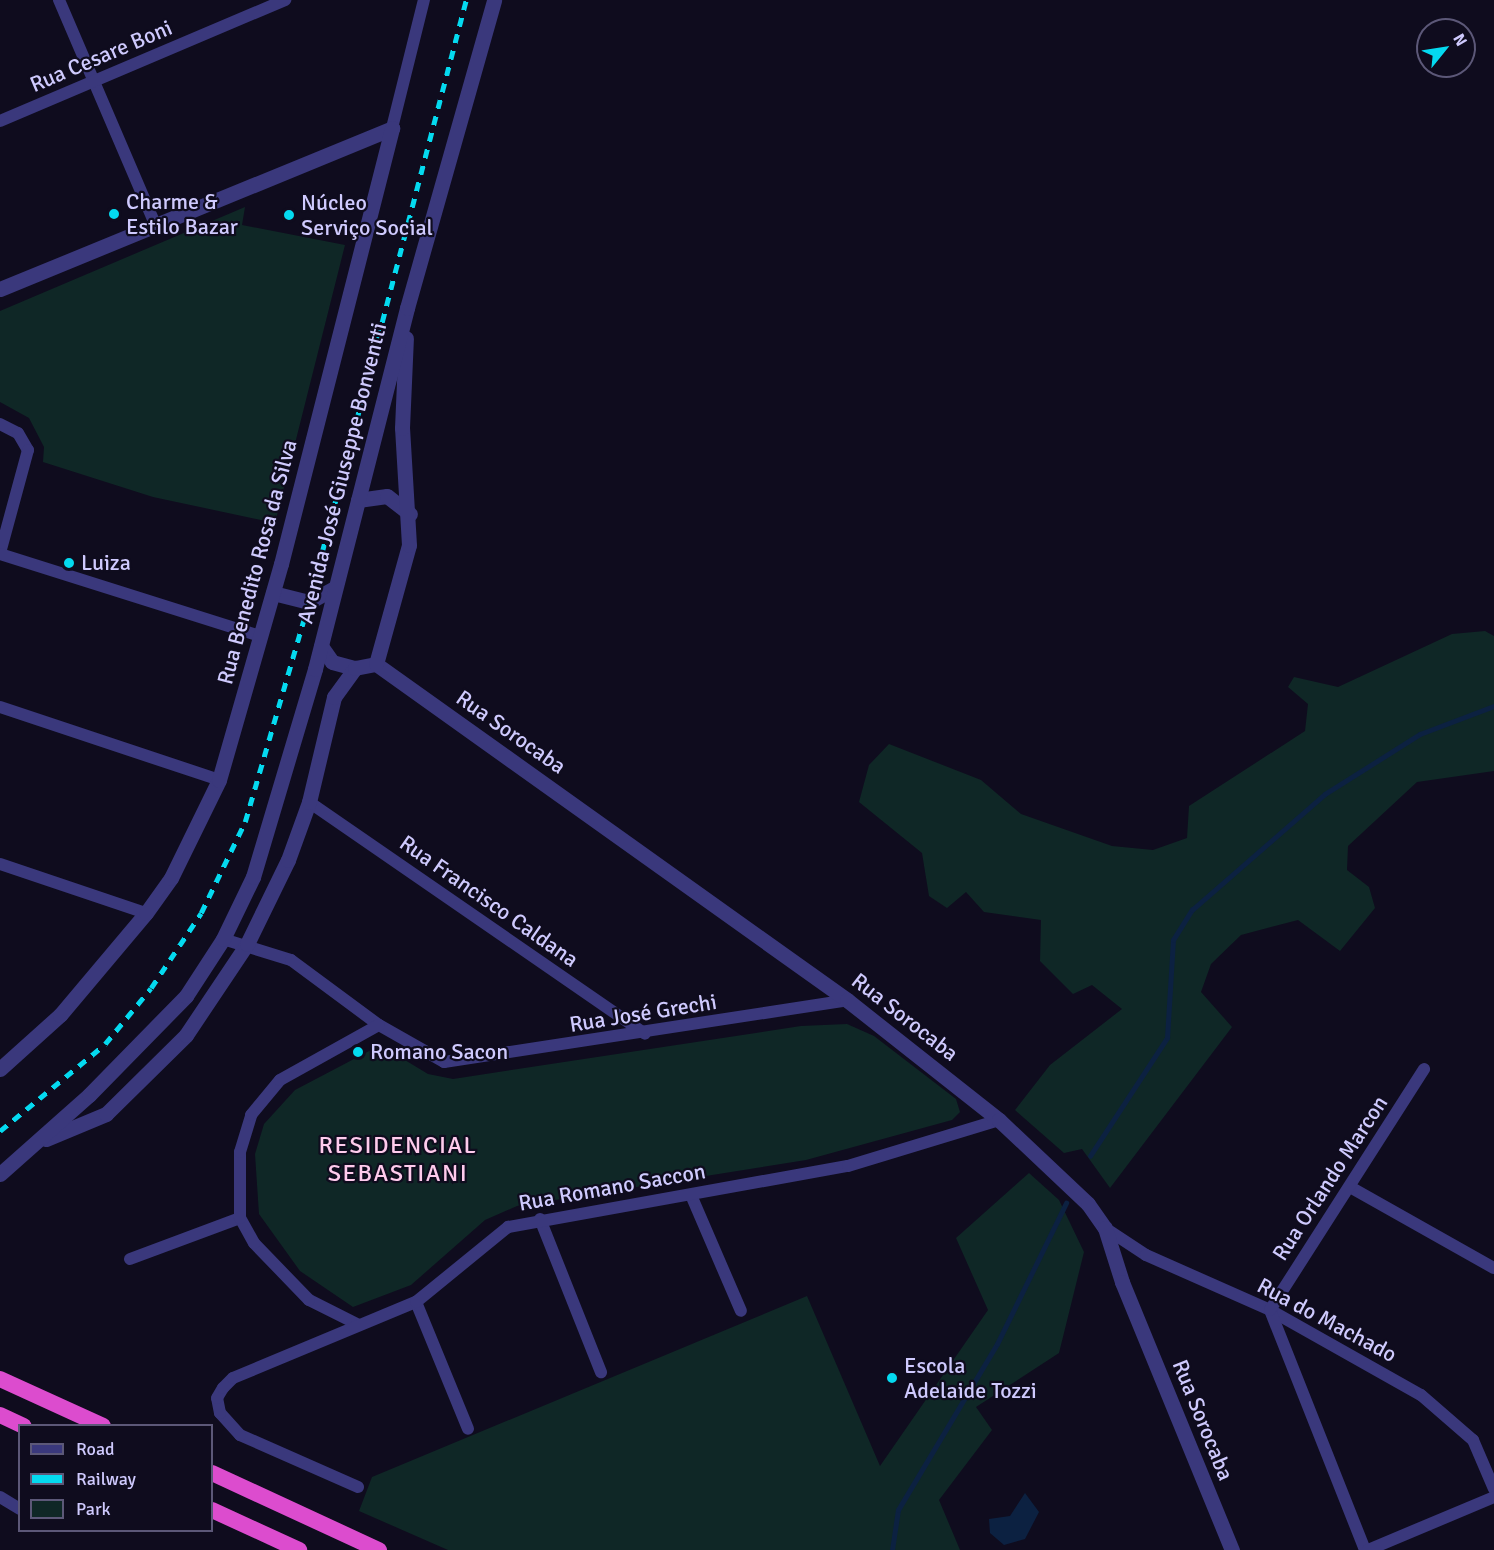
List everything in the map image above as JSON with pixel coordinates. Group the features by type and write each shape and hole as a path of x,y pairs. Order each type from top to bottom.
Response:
{"highway":[{"path":"0,1379 101,1424"},
{"path":"0,1415 22,1424"},
{"path":"213,1473 379,1550"},
{"path":"213,1510 299,1550"}],"street":[{"path":"59,0 156,226"},
{"name":"Rua Cesare Boni","path":"0,122 285,0"},
{"name":"Rua Benedito Rosa da Silva","path":"0,1069 60,1015 146,913 171,878 219,780 273,592 424,0"},
{"path":"407,308 494,0"},
{"path":"0,289 392,128"},
{"name":"Avenida José Giuseppe Bonventti","path":"0,1174 165,1020 223,939 267,838 321,646 407,308"},
{"name":"Avenida José Giuseppe Bonventti","path":"376,664 409,544 410,514 402,428 407,308"},
{"path":"0,424 24,441 28,461 0,554 260,636"},
{"path":"358,500 387,496 410,514"},
{"path":"309,602 334,588"},
{"path":"273,592 309,602 325,627"},
{"path":"321,646 332,662 355,668 376,664"},
{"name":"Rua Sorocaba","path":"376,664 847,1000 999,1120 1088,1204 1105,1228 1122,1282 1232,1550"},
{"name":"Avenida José Giuseppe Bonventti","path":"33,1145 83,1126 121,1102 186,1035 247,944 309,802 334,697 355,668"},
{"path":"0,707 219,780"},
{"name":"Rua Francisco Caldana","path":"309,802 645,1034"},
{"path":"0,864 146,913"},
{"path":"223,939 247,944 291,960 379,1025 280,1080 251,1115 240,1152 240,1218 287,1281 331,1316 359,1325"},
{"name":"Rua José Grechi","path":"379,1025 444,1062 645,1034 847,1000"},
{"name":"Rua Orlando Marcon","path":"1270,1310 1424,1069"},
{"name":"Rua Romano Saccon","path":"358,1487 240,1435 220,1413 216,1398 233,1378 416,1302 496,1235 540,1219 691,1195 848,1166 999,1120"},
{"path":"0,1162 33,1145"},
{"path":"1350,1187 1494,1268"},
{"path":"691,1195 741,1311"},
{"path":"130,1259 240,1218"},
{"path":"540,1219 602,1372"},
{"name":"Rua do Machado","path":"1105,1228 1164,1264 1270,1310 1421,1395 1458,1424 1473,1440 1494,1489"},
{"path":"416,1302 468,1429"},
{"path":"1270,1310 1366,1550 1494,1497"},
{"path":"0,1497 18,1508"}],"green space":[{"path":"245,207 242,225 345,245 275,523 153,497 43,462 44,447 29,418 0,402 0,311"},
{"path":"1485,631 1494,636 1494,771 1417,782 1348,846 1347,870 1369,887 1375,908 1340,951 1298,920 1241,935 1211,964 1201,992 1232,1027 1110,1188 1082,1149 1064,1153 1015,1110 1050,1065 1122,1009 1092,985 1073,994 1040,961 1041,920 984,912 966,892 947,908 929,896 922,853 859,802 869,765 889,744 981,780 1021,814 1112,846 1153,850 1187,838 1189,806 1305,731 1308,704 1288,687 1294,677 1338,687 1452,634"},
{"path":"847,1024 874,1036 956,1099 960,1112 952,1120 806,1160 517,1206 485,1220 411,1285 353,1307 300,1271 259,1214 255,1154 264,1124 295,1090 373,1049 385,1048 428,1074 453,1079 801,1026"},
{"path":"1029,1173 1059,1200 1084,1252 1059,1353 976,1407 992,1430 939,1500 960,1550 448,1550 359,1511 372,1477 807,1296 880,1466 988,1310 956,1238"}],"water":[{"path":"1025,1493 1039,1512 1025,1539 1004,1545 990,1533 989,1519 1010,1516"}],"waterway":[{"path":"1090,1156 1167,1038 1173,940 1192,910 1325,794 1420,734 1494,706"},
{"path":"892,1550 898,1510 997,1344 1066,1203"}],"railway":[{"path":"0,1131 105,1044 151,988 201,913 245,822 309,602 466,0"}],"place":[{"name":"Charme & Estilo Bazar","path":"114,214"},
{"name":"Núcleo Serviço Social","path":"289,215"},
{"name":"Luiza","path":"69,563"},
{"name":"Romano Sacon","path":"358,1052"},
{"name":"Escola Adelaide Tozzi","path":"892,1378"}],"district":[{"name":"RESIDENCIAL SEBASTIANI","path":"398,1160"}]}
